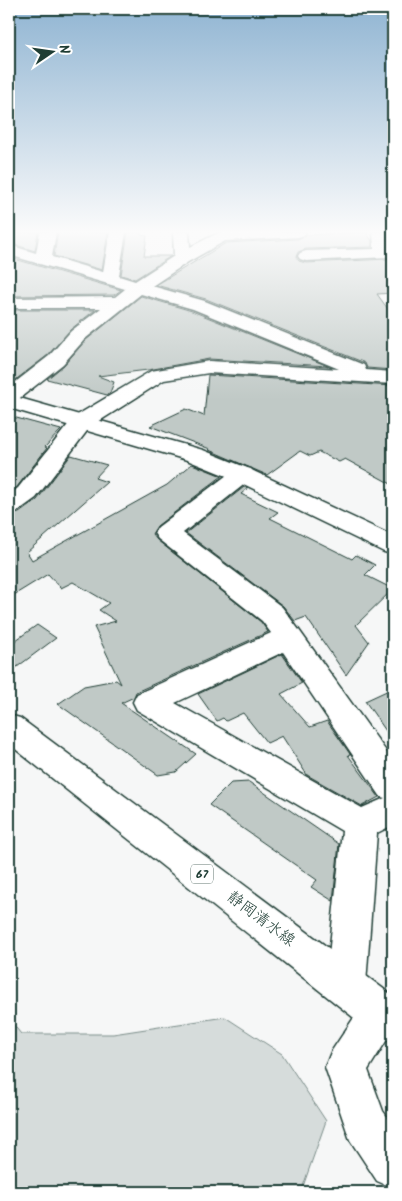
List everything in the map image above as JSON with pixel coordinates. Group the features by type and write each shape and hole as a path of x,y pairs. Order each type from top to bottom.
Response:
{"street":[{"path":"9,399 56,360 78,335 137,288"},
{"path":"142,288 199,305 388,380"},
{"path":"9,303 120,302"},
{"path":"9,506 27,493 82,422 158,375 209,367 388,380"},
{"path":"9,399 195,455 243,474 393,546"},
{"path":"243,474 167,533 272,614 393,787"},
{"path":"288,636 148,702 360,824"},
{"name":"静岡清水線","path":"9,727 387,1017"},
{"path":"360,824 393,810"},
{"path":"346,984 360,824"},
{"path":"387,1017 346,1067 366,1124 393,1165"}],"shaded area":[{"path":"225,1017 282,1054 326,1121 301,1192 9,1192 9,1019 21,1034 113,1034"}],"building":[{"path":"11,288 114,288 121,290 114,295 9,296"},
{"path":"167,288 393,288 393,293 377,294 393,316 393,370 367,368 365,363 206,299"},
{"path":"141,296 192,311 328,366 209,359 148,370 98,376 114,382 110,393 107,395 47,379 64,365 86,340"},
{"path":"9,310 95,310 70,330 48,355 9,385"},
{"path":"208,375 393,386 393,485 345,459 339,462 319,452 310,456 300,451 267,475 210,449 150,426 186,409 204,416"},
{"path":"9,416 61,430 45,447 47,448 17,487 9,493"},
{"path":"71,455 107,465 95,478 107,482 27,552 32,560 167,485 192,464 222,476 157,526 152,534 157,540 261,622 268,632 136,692 134,697 121,703 196,754 176,772 158,775 58,704 84,686 116,680 121,684 94,627 116,621 99,610 109,603 73,582 61,588 48,574 9,598 9,515 19,513 37,500"},
{"path":"244,487 248,488 241,494 278,512 270,518 352,559 356,555 375,565 365,575 393,589 356,625 369,642 346,675 306,617 295,621 283,606 186,533"},
{"path":"37,625 56,638 9,673 9,645"},
{"path":"282,654 302,683 281,694 310,727 327,721 350,754 348,755 379,797 362,806 307,775 282,736 267,743 243,713 226,721 223,718 217,721 198,694"},
{"path":"393,688 393,741 365,701"},
{"path":"249,782 339,844 333,901 311,887 317,880 209,805 231,783"}]}
